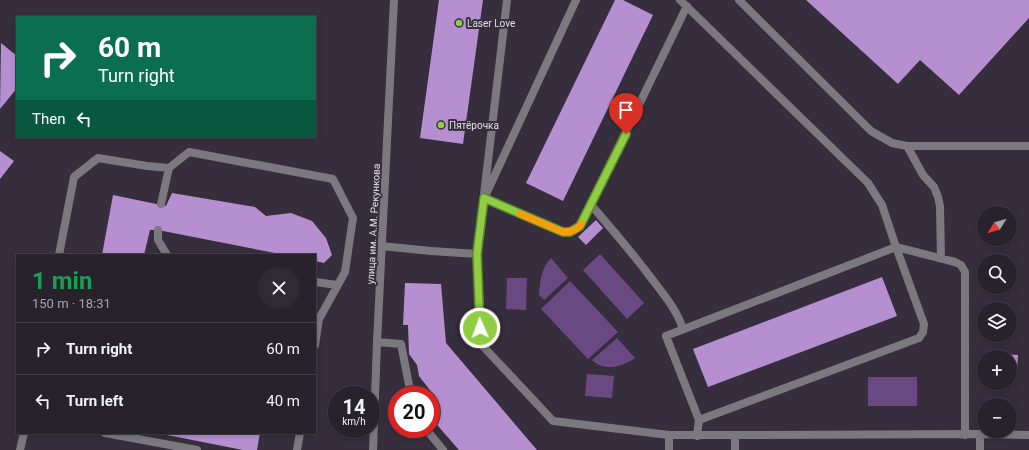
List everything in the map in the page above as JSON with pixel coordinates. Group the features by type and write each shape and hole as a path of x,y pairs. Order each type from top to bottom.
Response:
{"street":[{"name":"улица им. А.М. Рекункова","path":"373,450 394,0"},
{"path":"507,0 477,254 480,343 553,421 669,435 697,436 977,434"},
{"path":"484,198 576,0"},
{"path":"680,0 868,183 882,205 924,324 923,332 919,338 699,420"},
{"path":"739,0 871,131 892,143 907,146 1029,146"},
{"path":"484,198 563,232 570,232 580,226 687,6"},
{"path":"907,146 923,175 934,187 938,197 940,206 941,258"},
{"path":"161,204 169,168 190,152 333,179 353,218 345,272 317,319 316,332"},
{"path":"59,254 74,177 98,158 169,168"},
{"path":"591,205 625,244 672,306 683,329"},
{"path":"158,230 158,240 166,254"},
{"path":"382,246 477,254"},
{"path":"697,436 699,420 666,336 896,247 955,262 961,265 964,272 965,435"},
{"path":"316,282 337,286"},
{"path":"377,342 400,344 408,386"},
{"path":"20,450 24,434"},
{"path":"110,434 197,450"},
{"path":"297,450 300,434"},
{"path":"669,435 669,450"},
{"path":"735,450 736,435"},
{"path":"1017,435 1029,435"},
{"path":"434,438 444,450"},
{"path":"980,438 980,450"}],"shaded area":[{"path":"600,254 644,303 627,319 583,270"},
{"path":"551,258 568,278 544,300 539,295 541,280 545,266"},
{"path":"507,278 527,278 526,310 506,309"},
{"path":"570,281 618,332 588,359 541,309"},
{"path":"617,338 635,358 624,364 613,367 602,366 592,360"},
{"path":"587,374 614,376 612,398 585,396"},
{"path":"868,377 917,377 917,406 868,406"}],"building":[{"path":"439,0 483,0 463,144 420,138"},
{"path":"615,0 623,0 653,15 563,201 526,183"},
{"path":"806,0 1029,0 1029,18 959,95 920,60 898,84"},
{"path":"1,43 16,55 16,89 0,109"},
{"path":"0,151 14,161 0,179"},
{"path":"172,193 255,207 266,216 291,213 312,221 326,238 332,255 324,263 316,261 316,254 280,254 158,230 150,230 144,254 102,254 113,195 166,206"},
{"path":"596,220 603,228 586,245 578,237"},
{"path":"882,277 897,316 708,387 693,349"},
{"path":"405,283 441,284 446,343 537,450 459,450 440,428 440,386 427,386 419,376 417,365 409,354 408,325 403,325"},
{"path":"162,434 260,434 257,450 243,450"}],"slow traffic":[{"path":"520,214 563,232 570,232 581,224"}],"place":[{"name":"Laser Love","path":"459,23"},
{"name":"Пятёрочка","path":"441,125"}],"route":[{"path":"480,328 477,254 484,198 563,232 570,232 580,226 626,134"}]}
